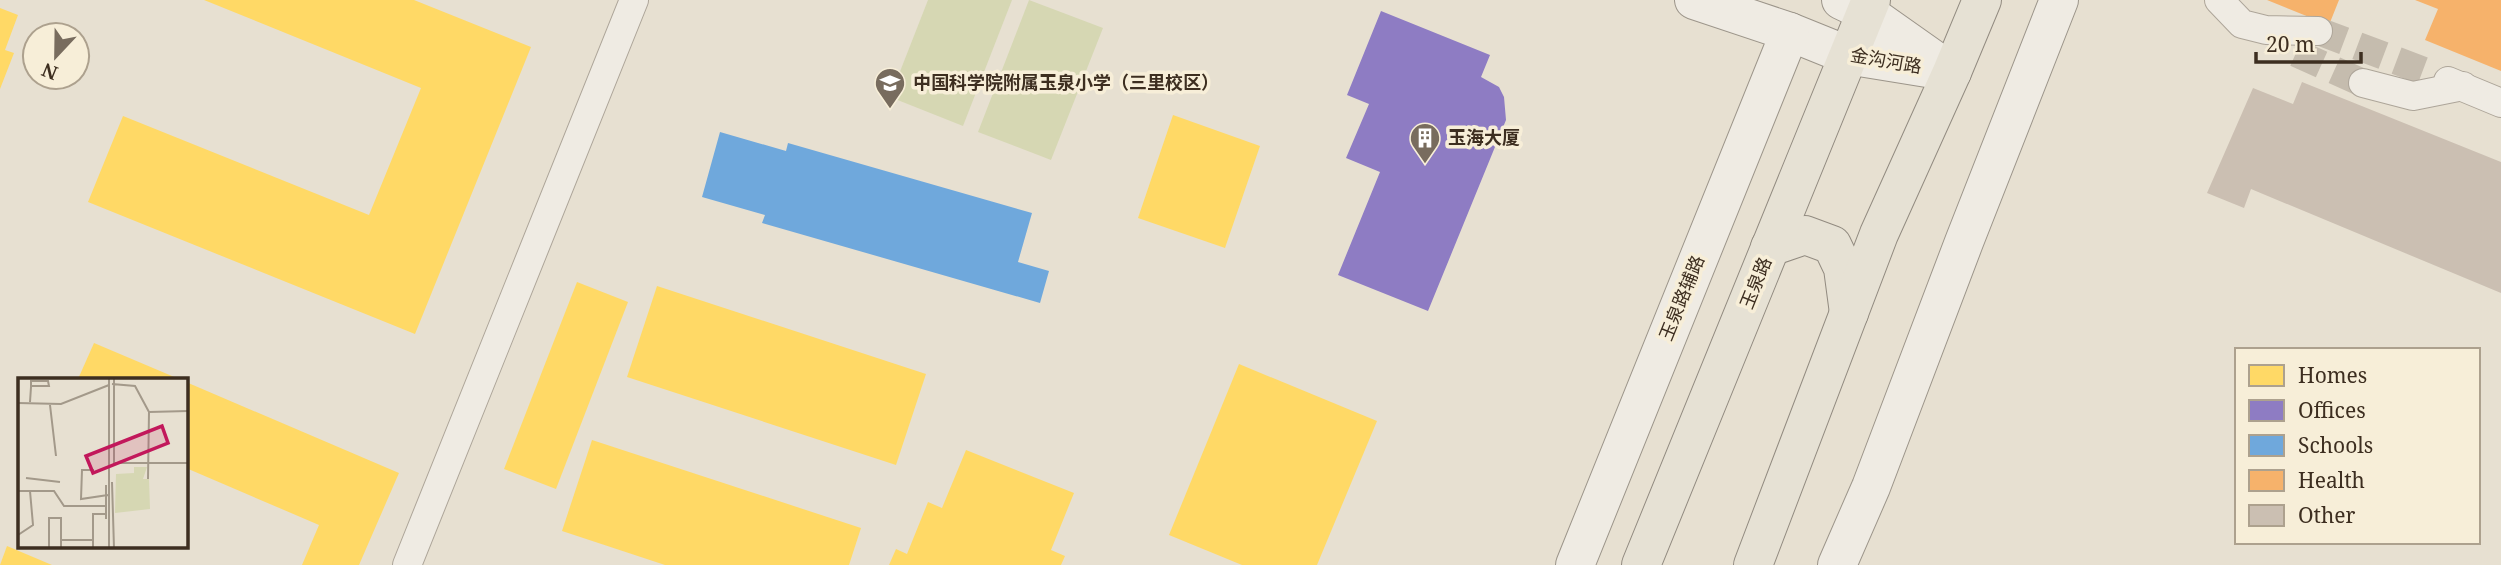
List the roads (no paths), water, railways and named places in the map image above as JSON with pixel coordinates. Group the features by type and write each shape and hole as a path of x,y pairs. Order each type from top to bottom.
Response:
{"main road":[{"path":"1753,565 1879,234 1982,0"},
{"name":"玉泉路","path":"1641,565 1847,55 1859,4"},
{"path":"1770,247 1805,235 1832,245 1843,268 1850,315"}],"street":[{"path":"407,565 634,0"},
{"name":"金沟河路","path":"1694,0 1790,32 1847,55 1952,72"},
{"path":"1837,565 1871,487 2059,0"},
{"path":"2219,0 2242,23 2266,30 2318,31"},
{"name":"金沟河路","path":"1859,4 1952,72"},
{"path":"2266,30 2296,53"},
{"name":"玉泉路辅路","path":"1575,565 1790,32"},
{"path":"2432,75 2501,103"},
{"path":"2364,83 2413,96 2463,86"}],"tunnel":[{"path":"2318,31 2432,74"},
{"path":"2296,53 2363,83"}],"place":[{"name":"中国科学院附属玉泉小学（三里校区）","path":"890,110"},
{"name":"玉海大厦","path":"1425,165"}]}
